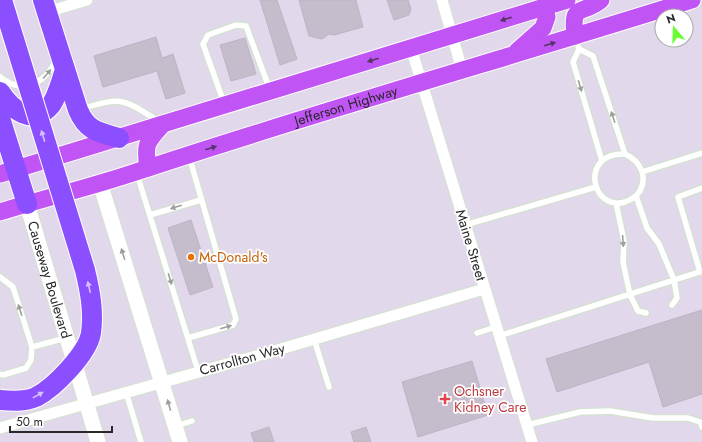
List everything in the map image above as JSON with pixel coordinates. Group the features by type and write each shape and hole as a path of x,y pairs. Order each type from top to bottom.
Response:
{"highway":[{"path":"0,400 16,401 36,397 57,382 78,360 91,335 92,302 85,270 2,0"},
{"path":"45,6 78,110 84,123 96,132 119,138"},
{"path":"0,92 10,105 21,114 30,115 39,113 45,110 54,99 65,70"},
{"name":"Causeway Boulevard","path":"0,118 8,172 27,204"}],"main road":[{"path":"8,172 452,35 543,4 567,0"},
{"path":"577,43 573,21 575,15 579,11 601,0"},
{"name":"Jefferson Highway","path":"0,212 189,156 420,82 513,55 577,43 692,0"},
{"path":"513,55 543,28 546,23 547,17 543,4"},
{"path":"142,170 148,141 164,124"},
{"path":"100,182 163,382 180,442"},
{"name":"Causeway Boulevard","path":"27,204 98,442"}],"street":[{"path":"45,6 87,0"},
{"path":"442,0 462,70"},
{"name":"Maine Street","path":"410,48 532,442"},
{"name":"Carrollton Way","path":"0,428 484,289"}],"lane":[{"path":"225,105 203,44 208,35 220,29 236,25 246,26 270,91"},
{"path":"602,161 573,62 577,43 593,56 625,154"},
{"path":"0,77 16,86 24,86 40,81 52,69 58,49"},
{"path":"78,110 107,101 124,101 164,124"},
{"path":"642,172 702,153"},
{"path":"625,154 638,162 642,172 642,186 636,196 623,203 607,200 600,195 596,187 595,172 602,161 610,156 625,154"},
{"path":"188,338 233,325 236,319 189,156"},
{"path":"142,170 150,215 198,372"},
{"path":"465,225 596,187"},
{"path":"477,333 498,331 630,294 701,272 678,197 702,188"},
{"path":"636,196 647,228 659,244 674,280 677,298 672,305"},
{"path":"150,215 202,200"},
{"path":"616,202 624,241 623,262 630,294 638,311 646,313"},
{"path":"0,277 13,287 32,347 31,360 26,368 3,375 0,374"},
{"path":"32,347 66,338"},
{"path":"314,339 329,387"},
{"path":"126,392 141,442"},
{"path":"527,425 580,412 610,411 653,418 688,418 701,423"},
{"path":"176,426 192,421"}],"building":[{"path":"260,0 277,0 297,59 280,65"},
{"path":"299,0 356,0 363,27 334,35 329,34 322,39 309,36"},
{"path":"387,0 408,0 411,9 409,15 394,20"},
{"path":"156,37 162,58 173,54 185,93 166,99 157,71 103,87 94,56"},
{"path":"245,38 256,74 231,81 220,45"},
{"name":"McDonald's","path":"191,220 213,287 190,295 168,228"},
{"path":"702,310 702,394 663,407 649,362 557,392 546,359"},
{"name":"Ochsner Kidney Care","path":"472,361 488,415 418,437 402,382"},
{"path":"269,427 274,442 254,442 251,433"},
{"path":"366,427 371,442 354,442 351,432"}],"place":[{"name":"McDonald's","path":"191,257"},
{"name":"Ochsner Kidney Care","path":"445,399"}]}
